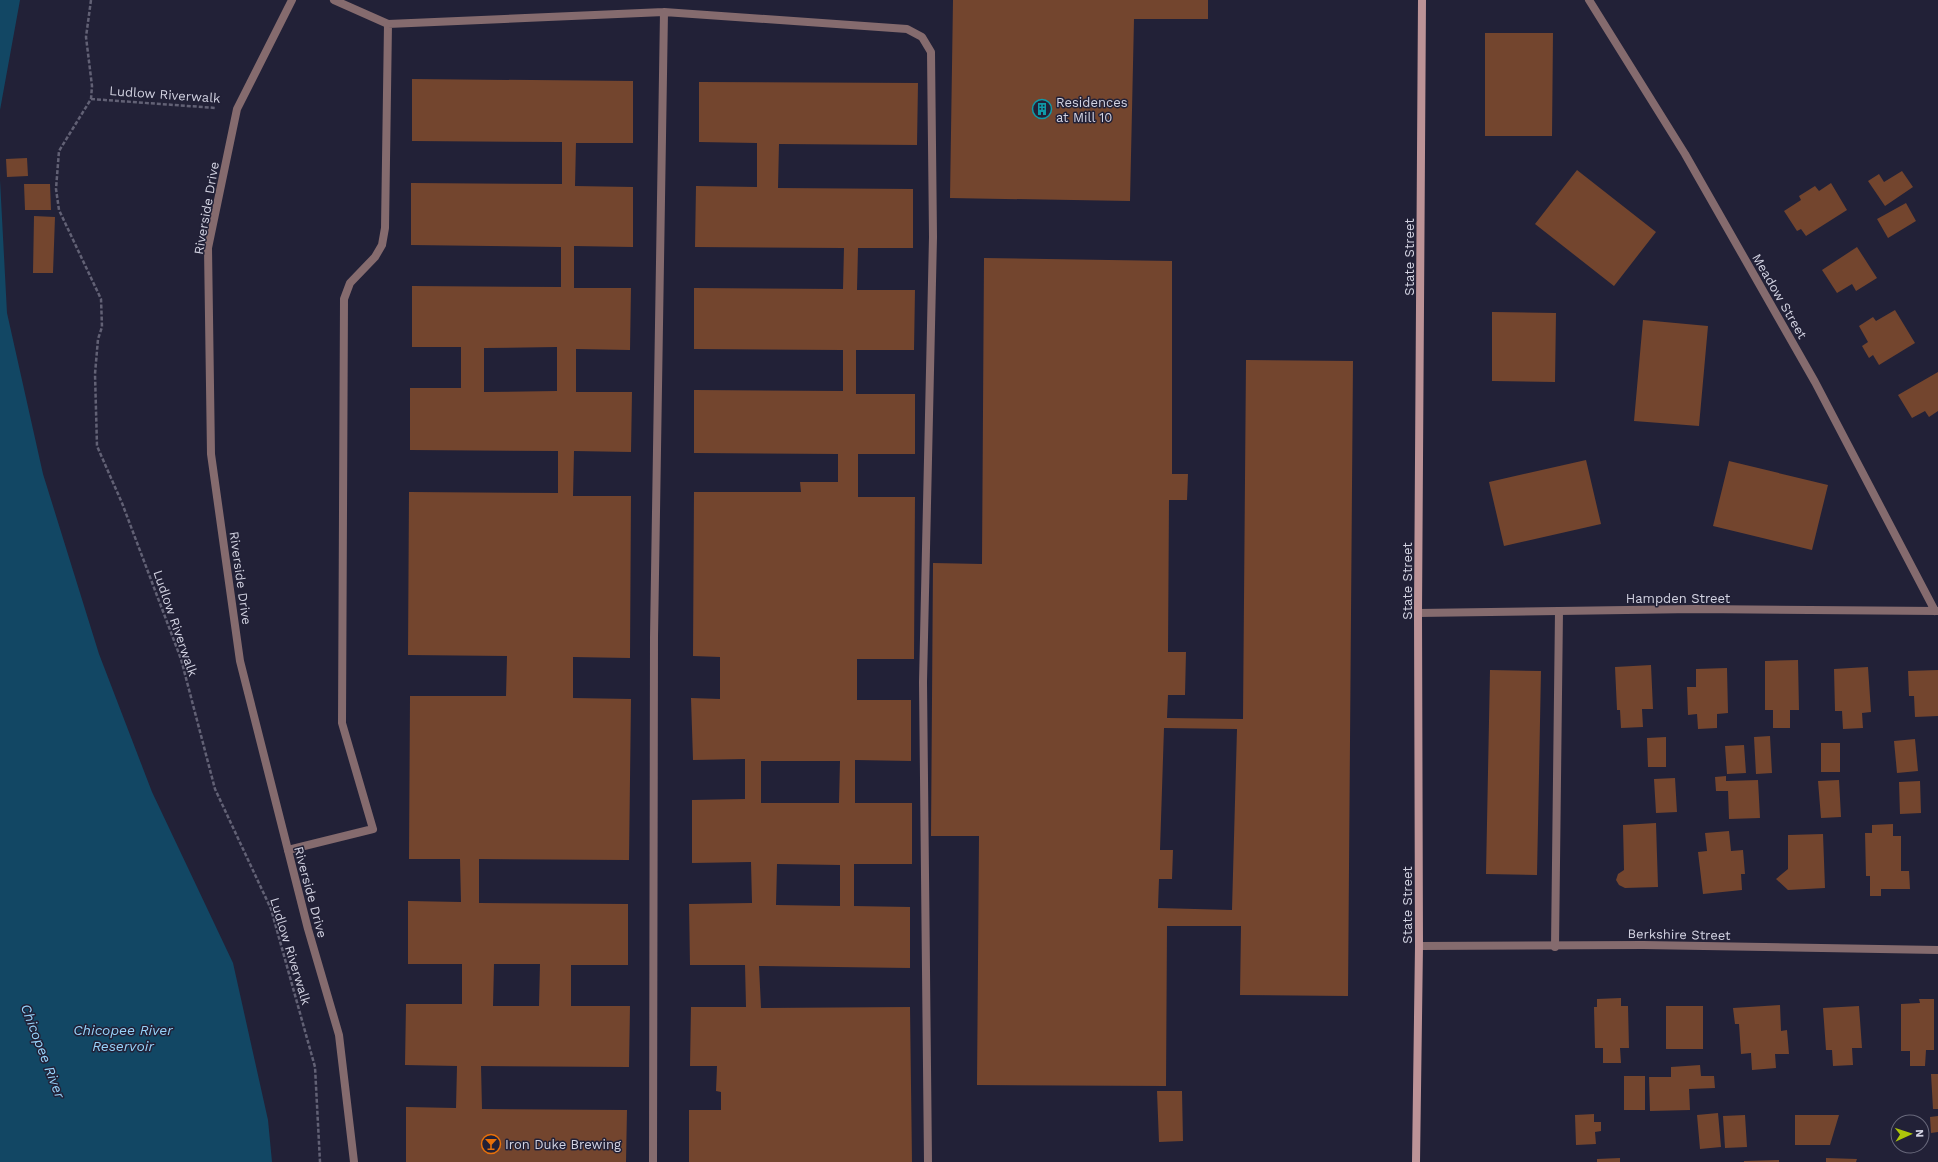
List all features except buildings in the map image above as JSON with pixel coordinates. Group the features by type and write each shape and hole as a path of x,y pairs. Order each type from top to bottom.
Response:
{"street":[{"name":"Riverside Drive","path":"292,0 237,109 208,248 212,454 240,661 308,929 339,1035 354,1162"},
{"path":"334,0 388,24 664,12 907,28 922,37 931,52 933,237 923,682 928,1162"},
{"name":"State Street","path":"1416,1162 1419,946 1418,613 1422,0"},
{"name":"Meadow Street","path":"1589,0 1685,154 1811,375 1936,611"},
{"path":"653,1162 654,637 664,12"},
{"path":"288,850 373,829 342,723 344,299 350,283 375,257 382,245 385,228 388,24"},
{"name":"Hampden Street","path":"1418,613 1695,609 1936,611"},
{"path":"1555,946 1560,611"},
{"name":"Berkshire Street","path":"1419,946 1643,946 1938,950"}],"path":[{"name":"Ludlow Riverwalk","path":"91,0 86,37 92,86 91,99 59,151 56,188 59,210 101,299 102,327 98,340 95,374 97,446 122,503 181,659 215,789 271,909 315,1067 320,1162"},
{"name":"Ludlow Riverwalk","path":"91,99 237,109"}],"water":[{"path":"0,0 20,0 0,110"},
{"name":"Chicopee River Reservoir","path":"0,180 7,313 43,474 99,654 152,792 233,963 268,1120 272,1162 0,1162"}],"place":[{"name":"Residences at Mill 10","path":"1042,109"},
{"name":"Iron Duke Brewing","path":"491,1144"}],"water label":[{"name":"Chicopee River","path":"43,1051"}]}
